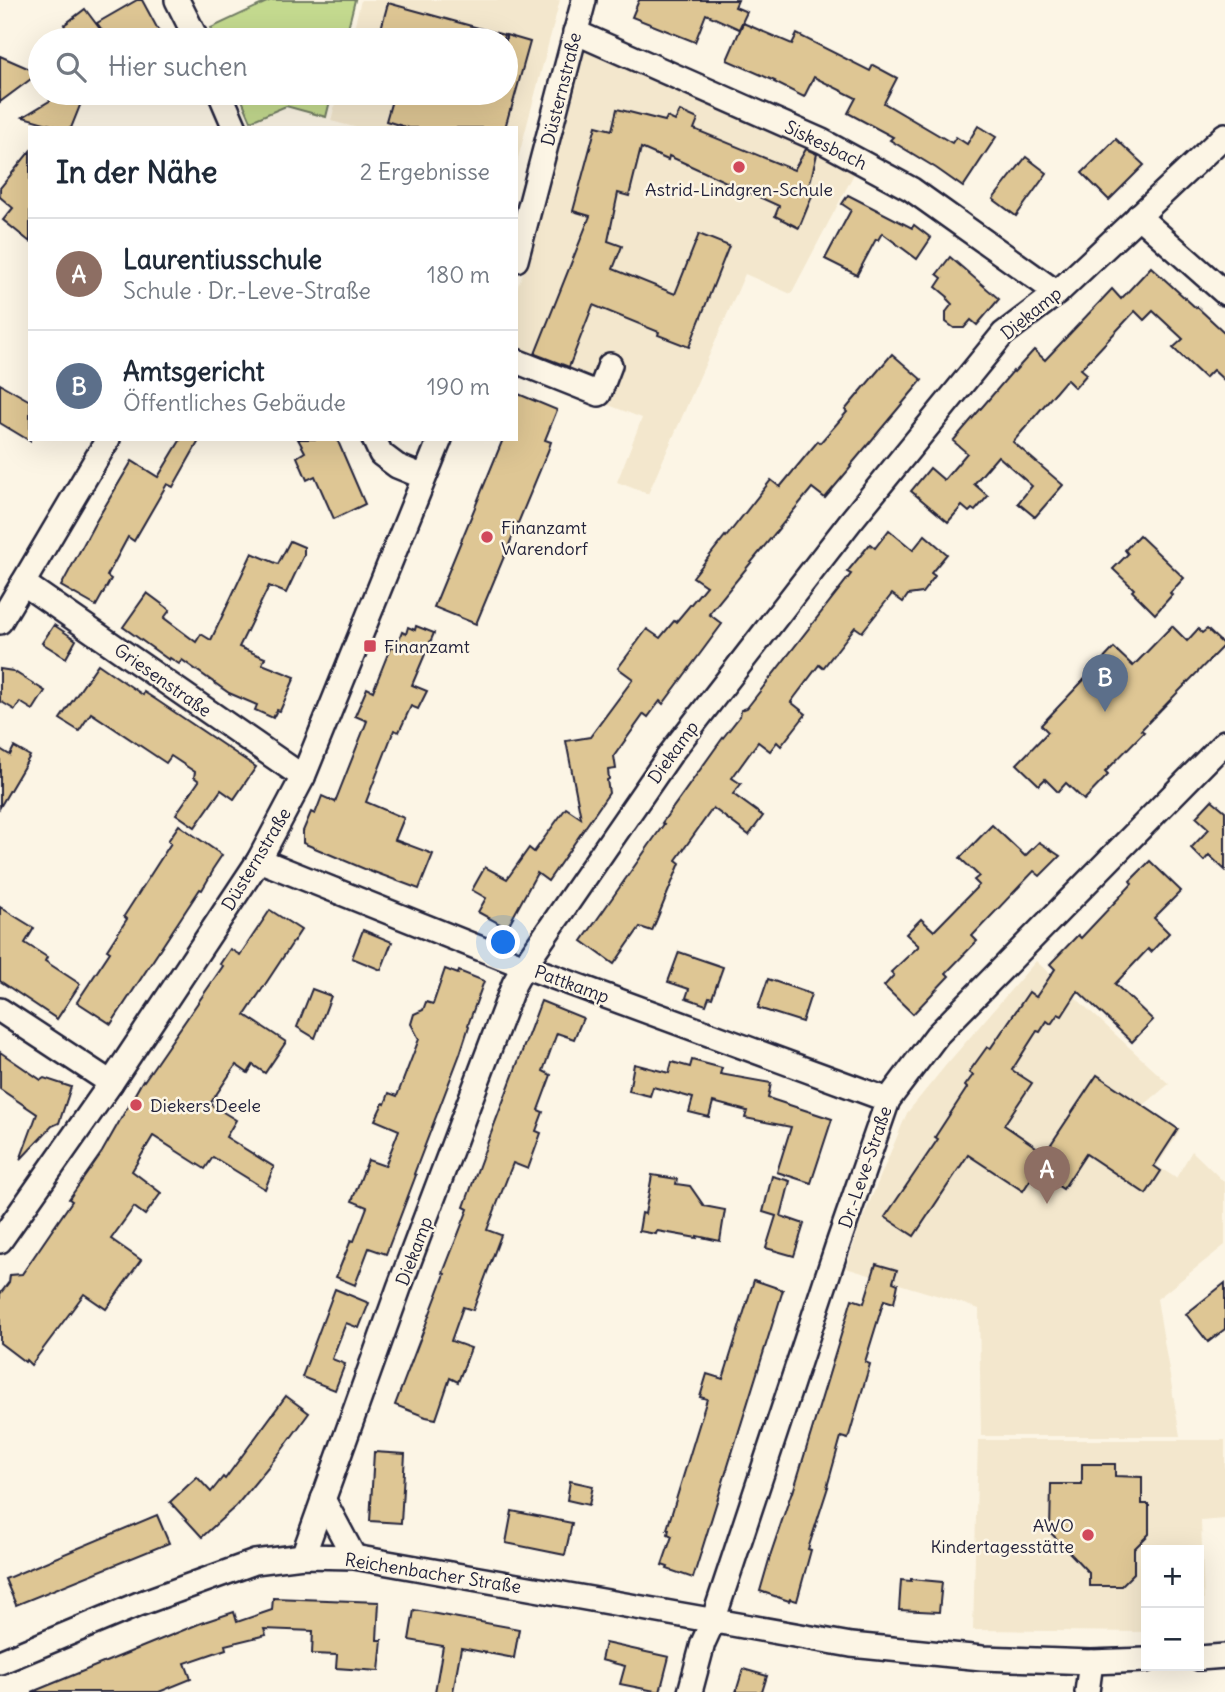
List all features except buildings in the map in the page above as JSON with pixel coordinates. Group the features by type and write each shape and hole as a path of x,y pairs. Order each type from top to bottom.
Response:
{"street":[{"path":"177,0 191,28"},
{"name":"Düsternstraße","path":"518,255 584,0"},
{"name":"Siskesbach","path":"575,32 822,141 911,189 1057,293"},
{"path":"225,105 234,126"},
{"name":"Diekamp","path":"303,1556 399,1289 509,996 524,966 671,753 850,522 1003,334 1057,293 1225,135"},
{"path":"1138,216 1225,293"},
{"path":"518,362 599,394 610,365"},
{"path":"0,622 107,441"},
{"path":"375,441 381,454 397,466 424,477"},
{"name":"Düsternstraße","path":"0,1241 111,1083 259,860 303,777 439,441"},
{"name":"Griesenstraße","path":"23,583 303,777"},
{"name":"Dr.-Leve-Straße","path":"713,1621 888,1100 937,1035 1225,742"},
{"name":"Pattkamp","path":"259,860 524,966 888,1100"},
{"path":"0,1010 111,1083"},
{"path":"323,1499 354,1557"},
{"name":"Reichenbacher Straße","path":"0,1662 139,1604 255,1562 303,1556 354,1557 851,1645 982,1658 1091,1662 1141,1660"},
{"path":"690,1692 703,1643 713,1621"},
{"path":"1204,1658 1225,1656"},
{"path":"1087,1692 1091,1662"}],"shaded area":[{"path":"361,0 560,0 518,158 518,126 350,126 331,121 335,105 518,105 518,28 354,28"},
{"path":"581,49 815,151 855,172 791,294 745,274 648,494 617,482 642,418 518,370 518,285 531,254"},
{"path":"1036,961 1169,1084 1144,1105 1180,1131 1157,1166 1176,1178 1192,1151 1225,1183 1225,1245 1157,1299 1180,1436 981,1436 979,1309 846,1268 860,1225 907,1113"},
{"name":"AWO Kindertagesstätte","path":"978,1440 1225,1440 1225,1519 1201,1521 1202,1545 1141,1545 1141,1632 973,1630"}],"green space":[{"path":"271,0 355,0 348,28 211,28"},
{"path":"244,105 329,105 326,117 286,106 251,121"}],"place":[{"name":"Astrid-Lindgren-Schule","path":"739,167"},
{"name":"Finanzamt Warendorf","path":"487,537"},
{"name":"Finanzamt","path":"370,646"},
{"name":"Amtsgericht","path":"1105,712"},
{"name":"Diekers Deele","path":"136,1105"},
{"name":"Laurentiusschule","path":"1047,1204"},
{"name":"AWO Kindertagesstätte","path":"1088,1535"}]}
